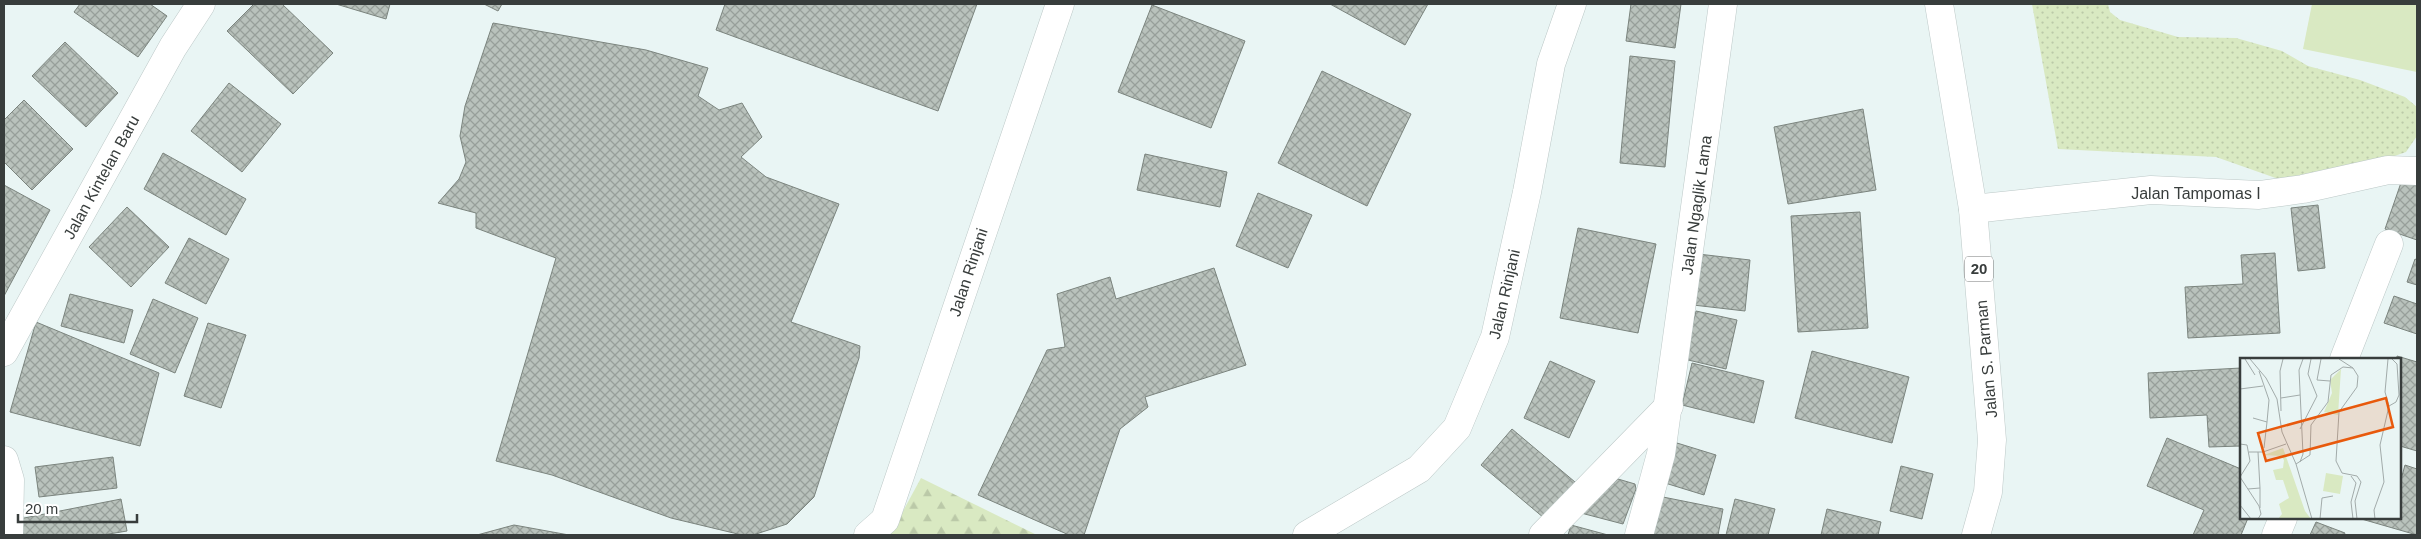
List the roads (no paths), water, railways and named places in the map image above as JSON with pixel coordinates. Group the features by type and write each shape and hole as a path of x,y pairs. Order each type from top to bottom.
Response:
{"main road":[{"name":"Jalan Kintelan Baru","path":"4,352 173,47 201,4"},
{"name":"Jalan Rinjani","path":"868,535 885,520 1060,4"},
{"name":"Jalan Rinjani","path":"1307,535 1419,469 1457,428 1495,337 1527,192 1551,64 1572,4"},
{"name":"Jalan Ngaglik Lama","path":"1639,535 1661,454 1669,406 1723,4"},
{"name":"Jalan S. Parman","path":"1938,4 1973,209 1992,440 1988,492 1976,535"},
{"name":"Jalan Tampomas I","path":"1973,209 2151,190 2259,195 2303,189 2388,170 2417,171"},
{"path":"2344,358 2389,244"},
{"path":"1543,535 1669,406"},
{"path":"4,460 10,480 9,535"},
{"path":"2276,535 2283,519"}]}
